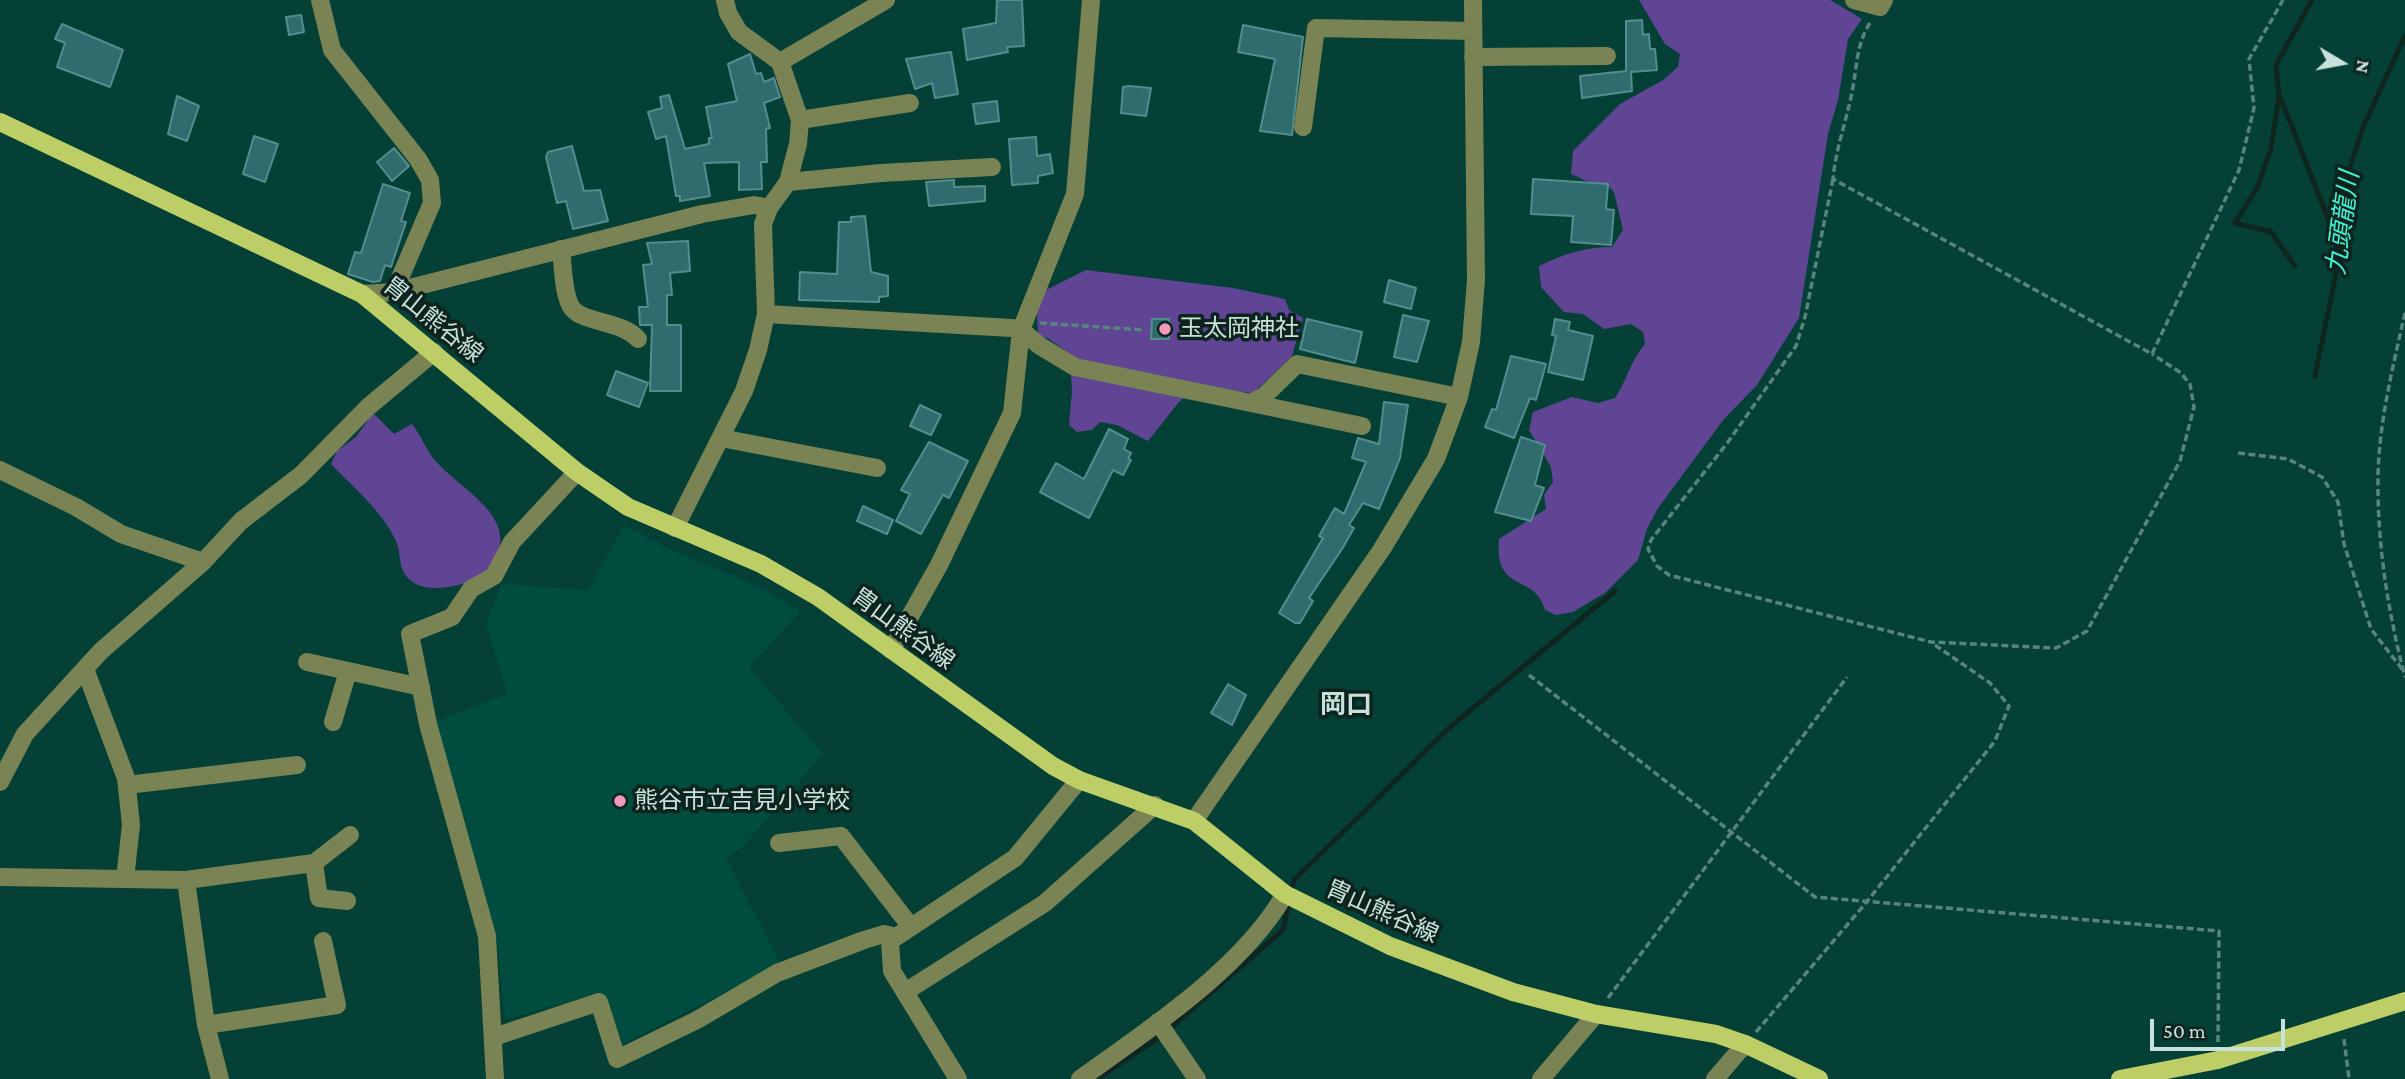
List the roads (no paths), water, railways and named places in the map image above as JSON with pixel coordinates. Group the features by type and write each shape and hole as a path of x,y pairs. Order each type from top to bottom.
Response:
{"main road":[{"name":"胄山熊谷線","path":"0,122 362,294 577,472 628,507 787,578 1053,766 1079,780 1194,821 1286,895 1390,946 1513,992 1596,1014 1716,1034 1745,1044 1819,1079"},
{"path":"2120,1079 2148,1077 2218,1060 2405,1001"}],"street":[{"path":"320,0 332,50 418,159 430,180 432,203 394,292"},
{"path":"676,528 744,391 766,314 764,224 769,208 788,182 795,166 800,120 780,62 739,32 728,13 725,0"},
{"path":"780,62 887,0"},
{"path":"891,650 939,565 1012,413 1022,326 1075,194 1091,0"},
{"path":"1194,821 1382,549 1436,459 1459,397 1471,342 1476,280 1473,0"},
{"path":"1854,0 1882,4"},
{"path":"1303,127 1316,29 1473,31"},
{"path":"1474,57 1607,56"},
{"path":"800,120 911,103"},
{"path":"788,182 992,167"},
{"path":"362,294 394,292 702,214 754,205 769,208"},
{"path":"561,249 569,303 574,311 582,317 613,322 630,330 638,339"},
{"path":"766,314 1022,326 1040,346 1075,367 1362,426"},
{"path":"0,782 25,734 85,669 203,562 241,521 301,475 368,407 434,352"},
{"path":"1251,403 1264,396 1297,364 1459,397"},
{"path":"721,438 877,468"},
{"path":"0,470 76,507 121,534 203,562"},
{"path":"495,1079 486,936 428,724 410,634 452,617 471,589 494,576 512,542 577,472"},
{"path":"307,662 421,687"},
{"path":"85,669 127,785 131,825 125,879"},
{"path":"333,722 348,671"},
{"path":"127,785 297,765"},
{"path":"958,1079 892,971 890,941 1015,858 1079,780"},
{"path":"905,992 1045,903 1155,805"},
{"path":"0,877 186,880 314,863 350,835"},
{"path":"779,843 841,836 904,932"},
{"path":"314,863 319,898 347,901"},
{"path":"186,880 206,1025 220,1079"},
{"path":"1080,1079 1182,1004 1269,921 1286,895"},
{"path":"494,1037 599,1002 617,1059 697,1020 777,973 864,940 904,932"},
{"path":"206,1025 337,1005 323,941"},
{"path":"1541,1079 1596,1014"},
{"path":"1158,1022 1197,1079"},
{"path":"1715,1079 1745,1044"}],"waterway":[{"path":"2295,266 2271,232 2235,223 2257,188 2271,149 2279,96 2276,65 2312,0"},
{"name":"九頭龍川","path":"2315,376 2339,259 2335,237 2349,170 2364,125 2405,36"},
{"path":"2281,99 2335,236"},
{"path":"1097,1079 1161,1036 1283,930 1294,880 1450,727 1615,591"}],"place":[{"name":"玉太岡神社","path":"1165,329"},
{"name":"熊谷市立吉見小学校","path":"620,801"}],"district":[{"name":"岡口","path":"1346,705"}]}
